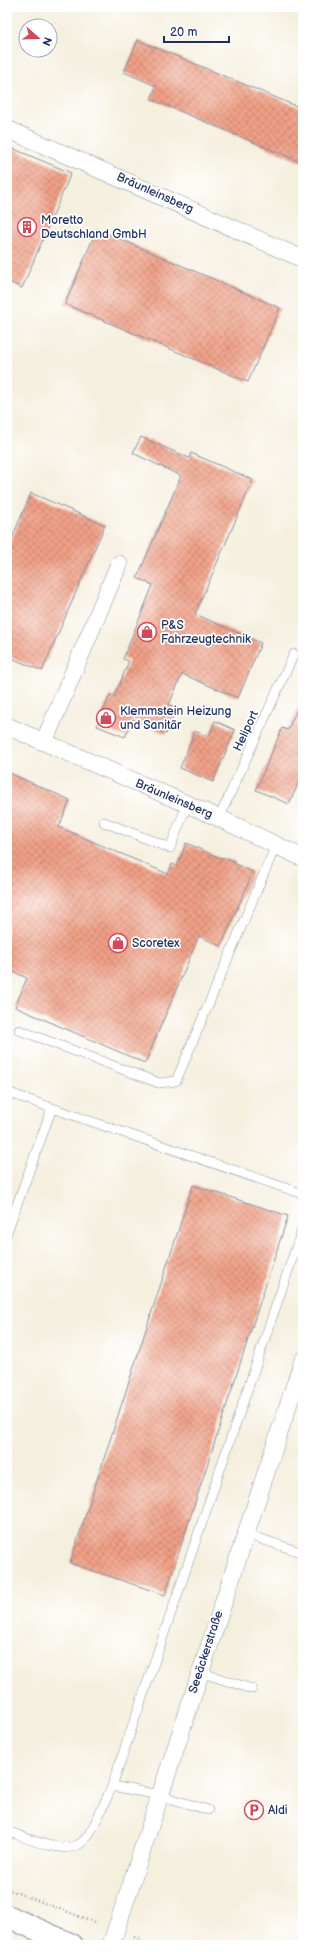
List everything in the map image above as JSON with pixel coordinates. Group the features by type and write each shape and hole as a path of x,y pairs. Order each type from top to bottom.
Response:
{"main road":[{"path":"7,1916 72,1945"}],"street":[{"name":"Bräunleinsberg","path":"7,129 303,259"},
{"path":"44,742 119,564"},
{"name":"Bräunleinsberg","path":"7,726 219,818 303,858"},
{"name":"Seeäckerstraße","path":"111,1945 302,1363"}],"lane":[{"name":"Heliport","path":"219,818 294,654"},
{"path":"104,822 170,848 187,805"},
{"path":"18,1030 159,1083 176,1081 276,845"},
{"path":"7,1092 303,1194"},
{"path":"7,1232 52,1108"},
{"path":"7,1831 51,1846 67,1848 82,1843 95,1823 112,1786 303,1227"},
{"path":"246,1534 303,1553"},
{"path":"200,1672 252,1689"},
{"path":"112,1786 159,1795 208,1810"}],"path":[{"path":"7,1889 98,1923"}],"building":[{"path":"138,40 303,109 303,163 151,99 156,86 124,72"},
{"name":"Moretto Deutschland GmbH","path":"7,146 71,173 22,288 7,281"},
{"path":"97,229 280,308 248,382 65,304"},
{"path":"141,437 189,458 191,453 253,480 195,614 261,643 238,698 182,674 169,705 177,708 166,734 133,719 125,737 97,726 110,695 114,697 129,661 123,659 153,585 137,578 181,476 133,453"},
{"path":"31,493 105,525 42,671 7,656 7,550"},
{"path":"303,695 303,773 289,804 256,790 282,728 288,730"},
{"path":"215,721 235,730 213,782 180,768 195,731 209,737"},
{"path":"7,772 70,800 59,827 168,874 172,864 177,866 186,843 220,858 235,861 235,864 253,872 221,946 199,936 145,1063 15,1007 27,978 7,969"},
{"path":"193,1185 288,1216 165,1595 70,1563"}],"place":[{"name":"Moretto Deutschland GmbH","path":"27,227"},
{"name":"P&S Fahrzeugtechnik","path":"147,632"},
{"name":"Klemmstein Heizung und Sanitär","path":"106,718"},
{"name":"Scoretex","path":"118,943"},
{"name":"Aldi","path":"254,1810"}]}
